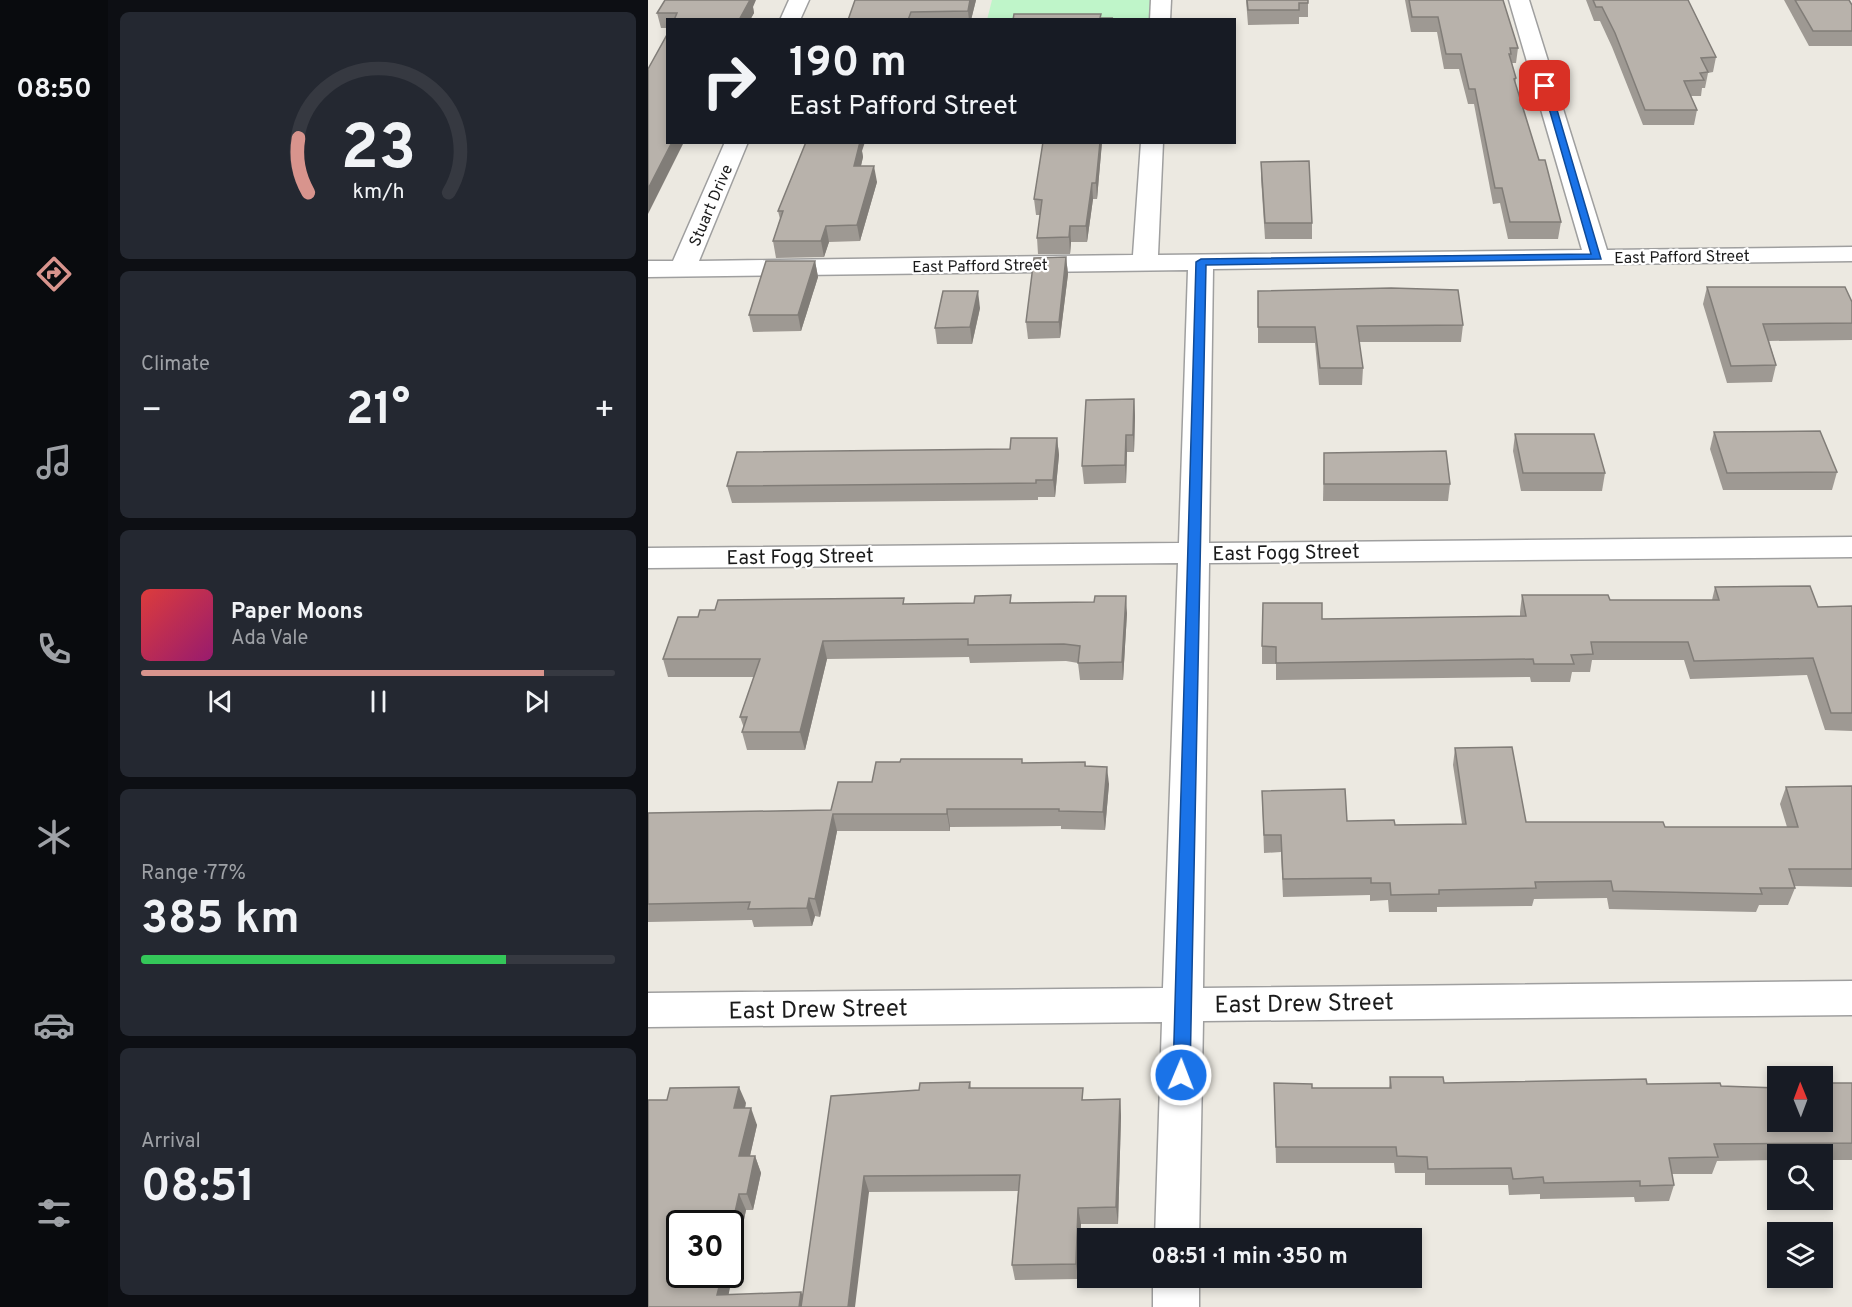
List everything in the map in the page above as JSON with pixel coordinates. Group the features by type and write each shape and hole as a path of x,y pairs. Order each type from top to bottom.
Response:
{"street":[{"path":"791,18 798,0"},
{"path":"1160,18 1161,0"},
{"path":"1519,0 1597,257"},
{"name":"Stuart Drive","path":"683,268 736,144"},
{"path":"1145,262 1152,144"},
{"name":"East Pafford Street","path":"648,269 1852,254"},
{"path":"1177,1228 1201,262"},
{"name":"East Fogg Street","path":"648,558 1852,547"},
{"name":"East Drew Street","path":"648,1010 1852,998"},
{"path":"1176,1288 1176,1307"}],"green space":[{"path":"992,0 1151,0 1150,18 988,18"}],"building":[{"path":"665,0 750,0 740,18 675,18 677,13 657,13"},
{"path":"855,0 970,0 968,11 911,12 909,18 849,18"},
{"path":"1247,0 1308,0 1308,3 1299,3 1299,10 1248,10"},
{"path":"1409,0 1503,0 1518,48 1510,48 1511,54 1509,54 1516,78 1514,79 1539,160 1545,160 1561,222 1510,222 1502,188 1495,188 1475,89 1469,89 1461,54 1446,54 1438,17 1412,17"},
{"path":"1593,0 1688,0 1716,57 1701,58 1708,72 1700,73 1704,80 1684,81 1697,110 1645,110 1615,33 1602,7 1596,7"},
{"path":"1795,0 1849,0 1852,5 1852,31 1813,31"},
{"path":"1014,14 1101,14 1100,18 1013,18"},
{"path":"666,37 666,144 671,144 648,189 648,69"},
{"path":"805,144 860,144 854,166 874,166 857,225 826,226 821,241 773,241 783,211 778,211"},
{"path":"1043,144 1100,144 1096,183 1092,183 1086,226 1070,226 1069,237 1037,238 1042,200 1034,199"},
{"path":"1309,161 1312,223 1265,223 1261,162"},
{"path":"1066,257 1059,322 1026,322 1034,258"},
{"path":"766,261 815,261 798,315 749,315"},
{"path":"1707,287 1845,287 1852,302 1852,323 1763,324 1776,365 1731,366"},
{"path":"1391,288 1458,290 1463,325 1357,326 1363,368 1320,368 1315,327 1258,327 1258,291"},
{"path":"943,291 978,291 970,327 935,328"},
{"path":"1134,399 1133,435 1126,435 1125,465 1082,466 1086,400"},
{"path":"1820,431 1837,472 1727,473 1714,432"},
{"path":"1515,434 1594,434 1605,473 1523,473"},
{"path":"1011,438 1057,438 1053,480 1036,480 1036,483 727,486 737,452 1010,449"},
{"path":"1446,451 1450,484 1324,484 1324,453"},
{"path":"1810,586 1818,607 1852,606 1852,713 1831,713 1813,658 1694,661 1688,642 1591,642 1593,654 1571,655 1574,664 1534,664 1533,659 1276,663 1276,647 1262,646 1263,603 1322,603 1322,619 1526,616 1522,595 1608,595 1610,600 1719,600 1715,587"},
{"path":"1011,595 1010,603 1094,602 1095,596 1126,596 1122,662 1078,663 1080,646 1064,644 968,645 968,639 823,641 800,732 742,732 747,717 740,717 760,659 663,659 678,617 698,617 700,610 715,610 718,600 904,598 903,604 974,603 975,596"},
{"path":"1512,747 1526,822 1663,822 1665,827 1798,827 1786,787 1852,786 1852,869 1789,869 1795,888 1760,888 1762,894 1613,891 1611,881 1535,882 1536,888 1439,890 1439,894 1391,895 1390,883 1371,883 1371,878 1283,879 1281,835 1264,835 1262,791 1345,789 1347,821 1394,820 1395,825 1466,824 1455,748"},
{"path":"901,759 1022,759 1022,763 1085,762 1085,766 1107,767 1103,812 1059,811 1059,809 947,809 947,814 833,814 815,899 809,898 807,908 748,909 750,902 648,904 648,813 831,810 838,782 872,782 876,762 900,762"},
{"path":"1390,1077 1443,1077 1444,1083 1646,1079 1647,1084 1720,1083 1721,1086 1767,1088 1767,1132 1833,1132 1833,1083 1852,1083 1852,1143 1714,1144 1718,1157 1669,1158 1674,1185 1640,1186 1640,1181 1544,1183 1543,1177 1513,1179 1511,1168 1428,1169 1427,1157 1397,1156 1396,1147 1276,1147 1274,1083 1312,1084 1312,1088 1391,1088"},
{"path":"970,1082 969,1088 1083,1088 1082,1100 1120,1099 1116,1207 1078,1208 1076,1264 1012,1265 1020,1175 864,1176 848,1307 801,1307 831,1096 919,1090 920,1083"},
{"path":"739,1087 734,1108 751,1108 739,1156 755,1156 747,1194 739,1194 735,1210 666,1210 666,1288 719,1288 717,1295 801,1292 799,1307 648,1307 648,1100 667,1100 670,1088"}],"route":[{"path":"1181,1075 1201,262 1597,257 1545,86"}]}
